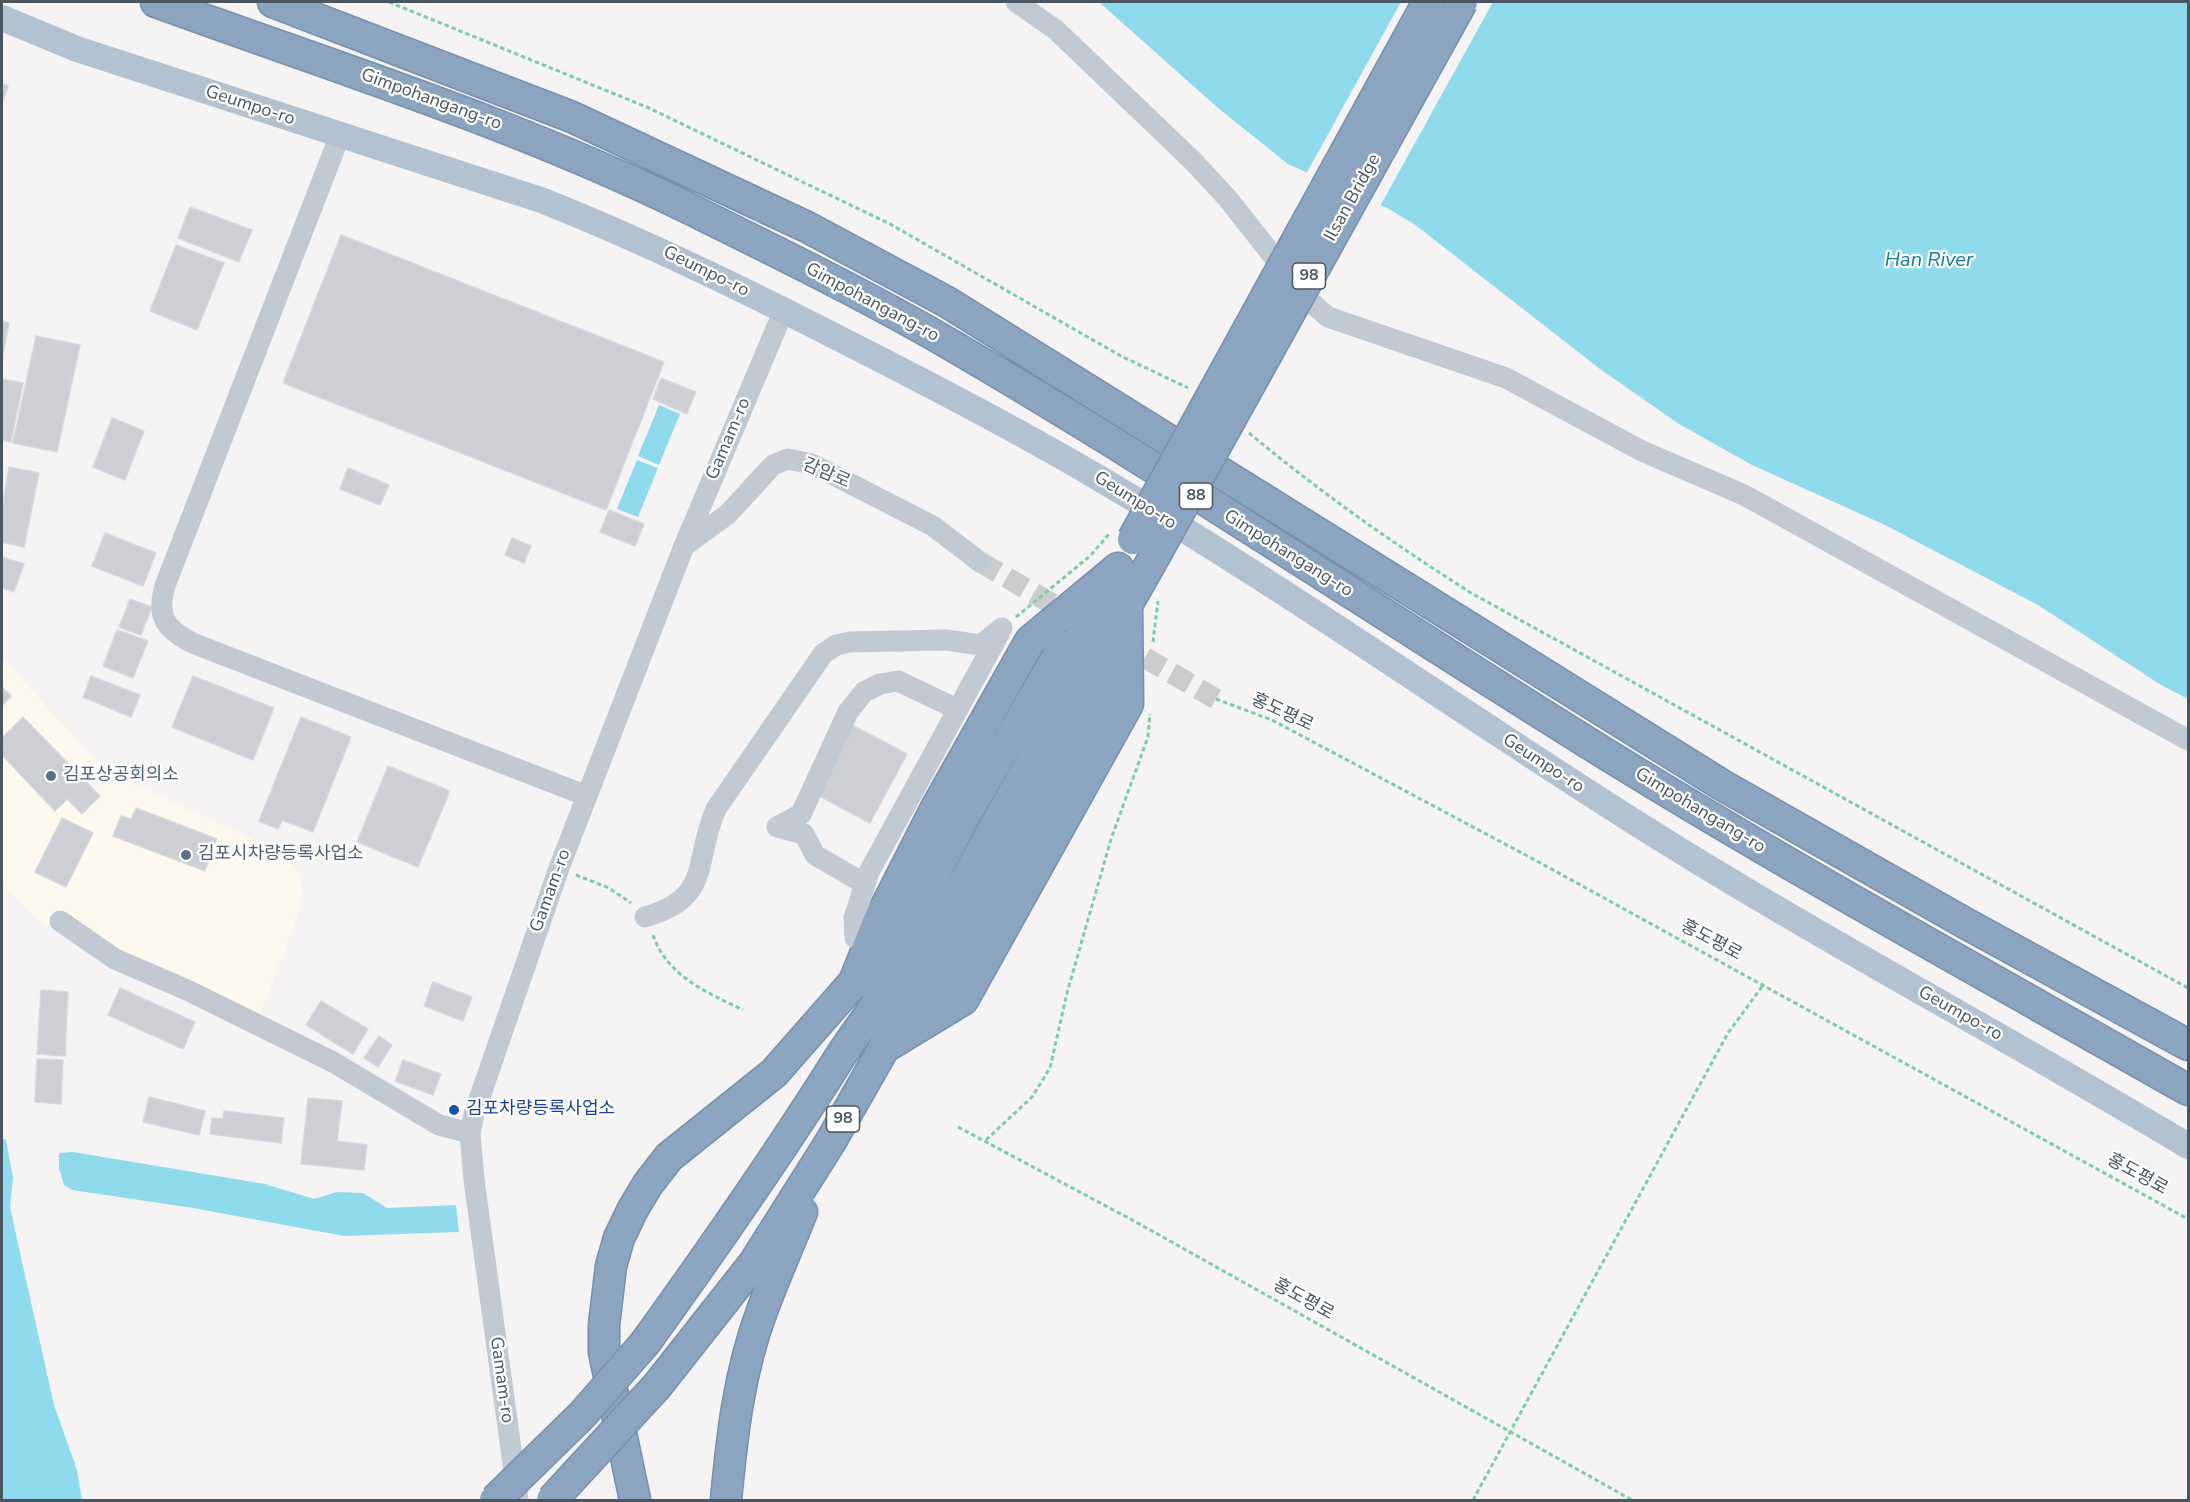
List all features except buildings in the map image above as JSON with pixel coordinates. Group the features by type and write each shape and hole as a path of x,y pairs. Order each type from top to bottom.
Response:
{"highway":[{"name":"Gimpohangang-ro","path":"156,2 390,84 566,151 690,209 910,322 1080,423 1577,736 1756,845 2188,1090"},
{"name":"Gimpohangang-ro","path":"273,2 572,117 807,227 937,297 1076,380 1722,785 2188,1046"},
{"name":"Ilsan Bridge","path":"1135,539 1428,2"},
{"name":"Ilsan Bridge","path":"1135,539 1462,2"},
{"name":"98","path":"495,1500 582,1415 645,1343 791,1134 853,1037 883,997 1135,539"},
{"name":"98","path":"552,1500 657,1386 754,1263 831,1141 884,1048 897,1007 987,842 1076,683 1127,605 1135,539"},
{"path":"853,1037 855,938 922,798 1015,636 1118,568"},
{"path":"634,1500 604,1352 606,1297 619,1238 648,1184 669,1157 774,1072 854,982 878,922 937,806 1030,641 1118,568"},
{"path":"884,1048 963,1000 1128,704 1127,605"},
{"path":"726,1500 732,1431 761,1311 831,1141"}],"main road":[{"name":"Geumpo-ro","path":"2,18 77,49 445,167 570,211 626,234 900,369 1097,477 1338,628 1648,831 1889,974 2188,1146"}],"street":[{"path":"1016,2 1056,30 1194,162 1228,199 1307,299 1328,317 1506,378 1642,451 1744,495 2188,740"},
{"path":"340,135 161,596 164,620 179,636 195,644 586,796"},
{"name":"Gamam-ro","path":"518,1500 474,1179 470,1133 491,1059 586,796 684,546 784,310"},
{"name":"감암로","path":"684,546 728,514 773,465 789,459 812,464 933,526 980,562"},
{"path":"855,938 855,918 865,884 1002,628"},
{"path":"645,917 667,911 683,901 691,891 702,863 710,824 716,809 824,654 836,645 850,642 946,640 981,645 1002,628"},
{"path":"865,884 815,855 804,834 777,826 801,814 848,711 856,698 864,692 880,684 898,681 957,709"},
{"path":"60,921 115,959 197,995 333,1062 439,1125 470,1133"}],"path":[{"path":"389,2 649,108 880,219 1120,356 1178,381 1194,392"},
{"path":"1246,430 1317,489 1404,550 1473,594 2188,988"},
{"path":"1002,628 1105,542 1135,539"},
{"path":"1153,643 1160,591"},
{"name":"홍도평로","path":"1216,699 1283,726 1764,984 2188,1219"},
{"path":"986,1140 1032,1097 1043,1083 1050,1068 1067,993 1112,839 1148,737 1151,705"},
{"path":"1473,1500 1723,1043 1764,984"},
{"name":"홍도평로","path":"958,1127 986,1140 1632,1500"}],"shaded area":[{"path":"2,657 95,760 115,775 245,835 291,861 299,874 302,890 299,911 260,1015 137,961 94,937 58,909 46,930 2,884"}],"water":[{"name":"Han River","path":"1099,2 2188,2 2188,699 2161,685 2038,605 1885,525 1752,465 1679,424 1600,369 1418,227 1389,209 1288,164 1218,108"},
{"path":"659,405 680,414 659,465 638,456"},
{"path":"637,460 658,468 638,517 617,509"},
{"path":"2,1138 6,1140 13,1178 10,1206 18,1244 54,1405 77,1470 82,1500 2,1500"},
{"path":"73,1152 265,1184 314,1199 337,1192 363,1193 387,1208 456,1205 459,1232 344,1236 193,1208 72,1190 64,1185 59,1168 59,1153"}],"pier":[{"path":"1401,2 1493,2 1379,208 1305,176"}],"tunnel":[{"path":"980,562 1075,617"},
{"path":"1118,642 1216,699"}],"place":[{"name":"김포상공회의소","path":"51,776"},
{"name":"김포시차량등록사업소","path":"186,855"},
{"name":"김포차량등록사업소","path":"454,1110"}]}
